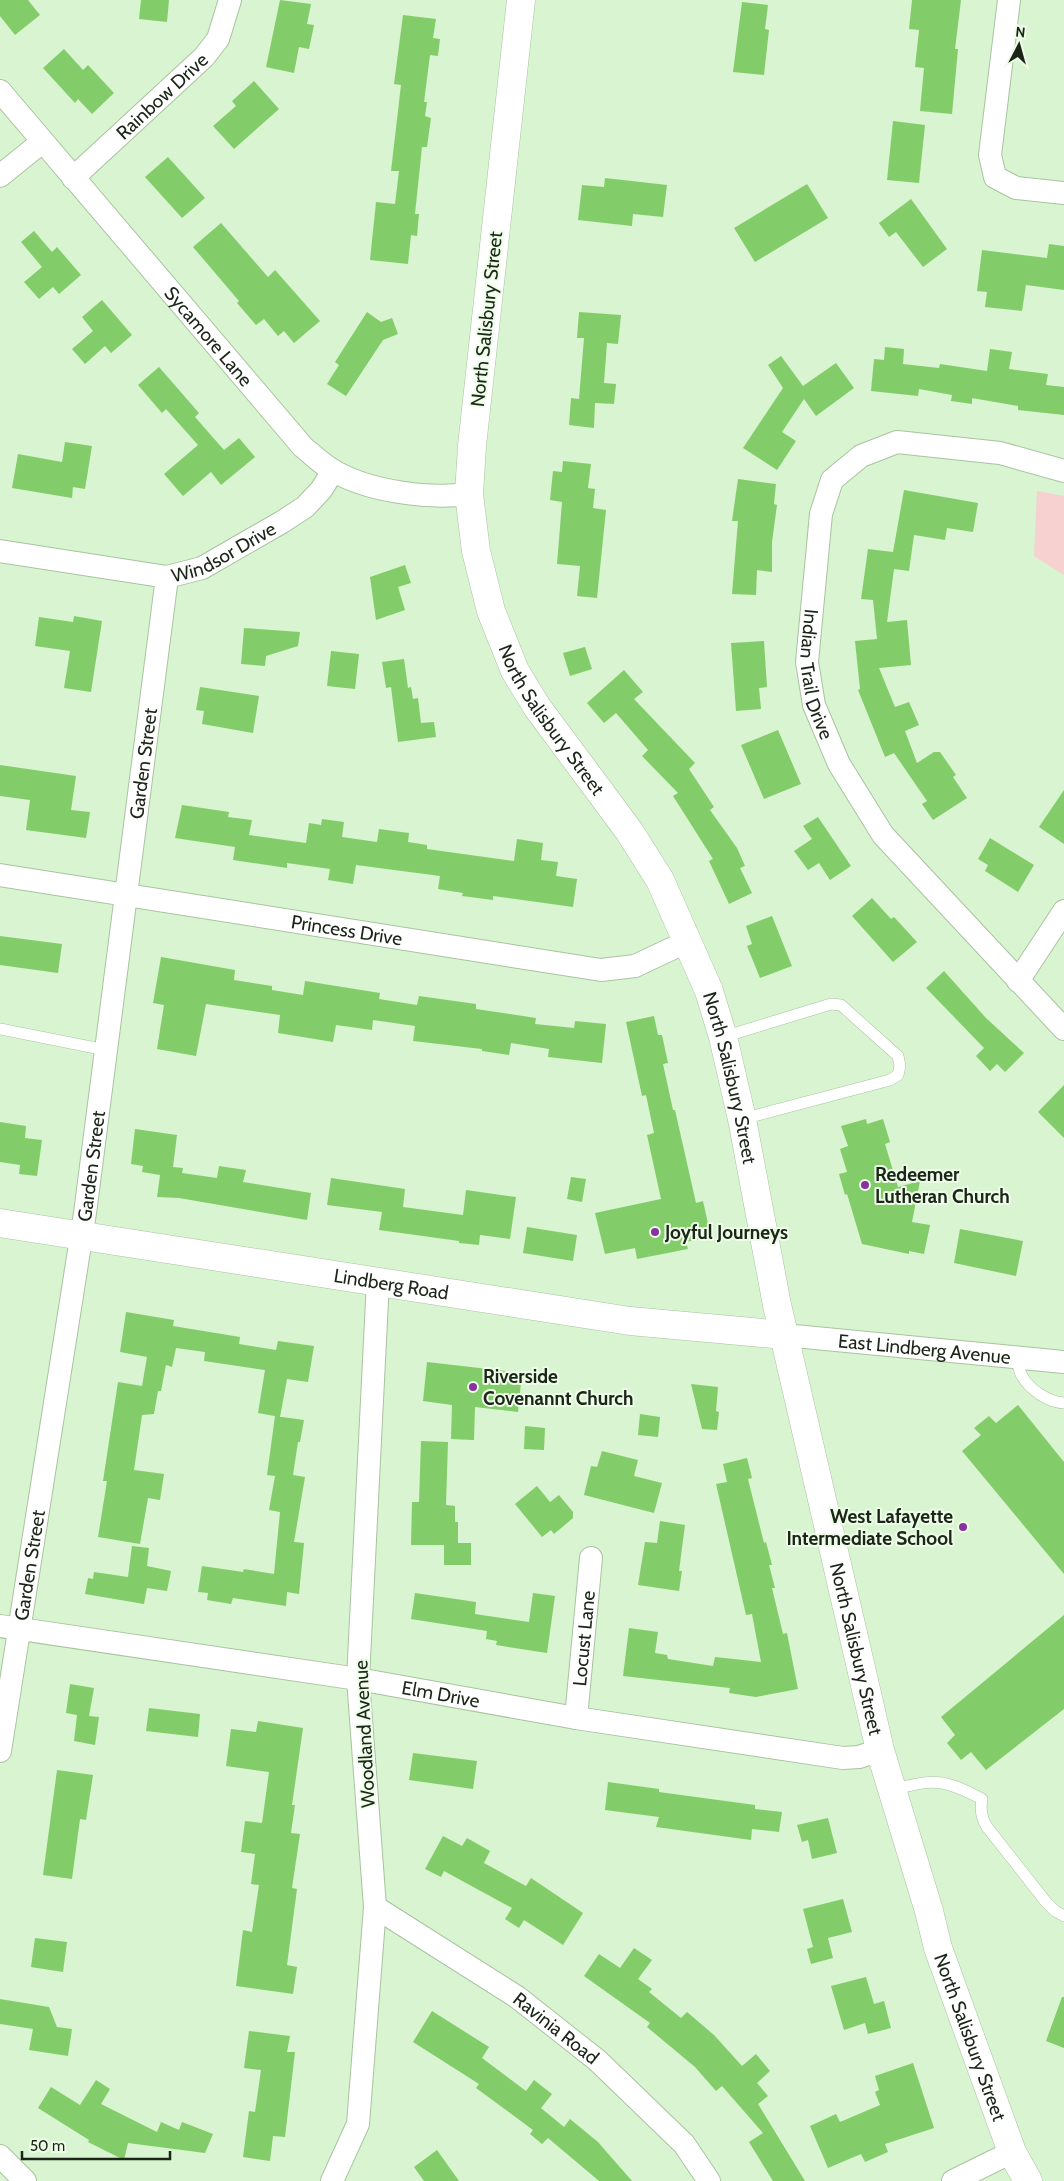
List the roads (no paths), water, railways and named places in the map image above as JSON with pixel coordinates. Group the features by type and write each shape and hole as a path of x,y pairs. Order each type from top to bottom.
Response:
{"street":[{"name":"Rainbow Drive","path":"73,178 204,57 218,39 230,0"},
{"name":"North Salisbury Street","path":"521,0 472,446 469,494 476,551 491,612 515,670 538,707 629,831 660,880 709,991 723,1037 742,1119 784,1335 880,1750 929,1911 938,1948 1012,2152 1028,2181"},
{"path":"1009,0 990,155 995,177 1016,188 1064,193"},
{"name":"Sycamore Lane","path":"0,92 303,447 333,471 361,482 396,491 430,496 469,494"},
{"path":"0,176 42,142"},
{"name":"Indian Trail Drive","path":"1064,471 1000,453 897,442 861,456 832,480 821,514 807,662 814,705 839,764 883,835 1064,1028"},
{"name":"Windsor Drive","path":"0,551 166,577 202,568 282,522 305,507 322,490 333,471"},
{"name":"Garden Street","path":"0,1751 10,1627 82,1236 166,577"},
{"name":"Princess Drive","path":"0,875 601,970 635,966 688,941"},
{"path":"1018,981 1064,911"},
{"name":"Lindberg Road","path":"0,1223 630,1320 784,1335"},
{"name":"Woodland Avenue","path":"332,2181 358,2124 375,1907 358,1679 378,1281"},
{"name":"East Lindberg Avenue","path":"784,1335 1064,1362"},
{"name":"Locust Lane","path":"576,1718 591,1558"},
{"name":"Elm Drive","path":"10,1627 358,1679 576,1718 843,1758 859,1757 880,1750"},
{"name":"Ravinia Road","path":"375,1907 517,1997 597,2060 684,2144 709,2181"},
{"path":"953,2181 1012,2152"},
{"path":"0,2156 25,2181"}],"lane":[{"path":"723,1037 831,1004 841,1005 898,1056 900,1066 898,1075 890,1080 742,1119"},
{"path":"0,1029 106,1050"},
{"path":"1016,1357 1022,1376 1037,1392 1054,1402 1064,1403"},
{"path":"891,1790 935,1781 961,1788 982,1799 980,1808 982,1819 987,1827 1046,1902 1055,1912 1064,1916"}],"place":[{"name":"Redeemer Lutheran Church","path":"865,1185"},
{"name":"Joyful Journeys","path":"655,1232"},
{"name":"Riverside Covenannt Church","path":"473,1387"},
{"name":"West Lafayette Intermediate School","path":"963,1527"}]}
